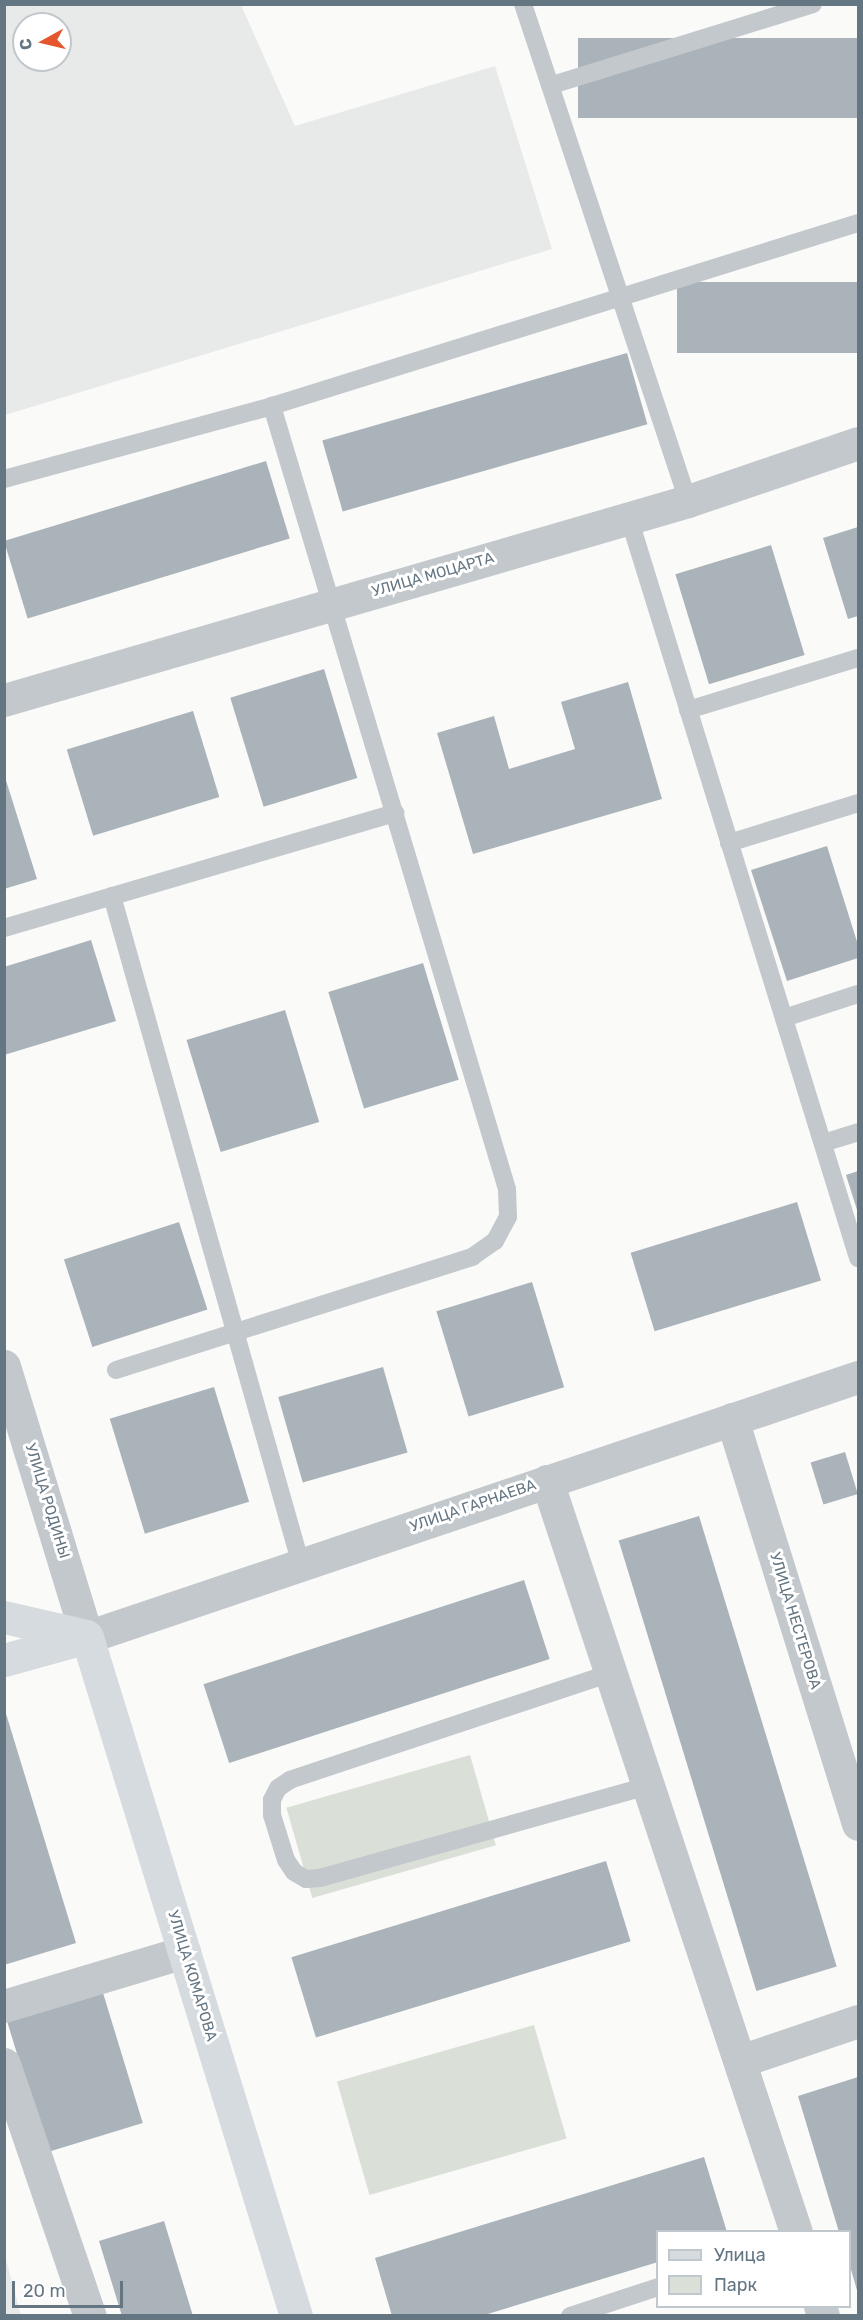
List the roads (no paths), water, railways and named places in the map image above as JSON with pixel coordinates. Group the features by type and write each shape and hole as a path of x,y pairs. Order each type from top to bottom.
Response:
{"main road":[{"path":"4,1617 87,1637"},
{"name":"УЛИЦА ГАРНАЕВА","path":"4,1660 87,1637"},
{"name":"УЛИЦА КОМАРОВА","path":"87,1637 296,2316"}],"street":[{"name":"УЛИЦА МОЦАРТА","path":"4,700 687,501 858,443"},
{"name":"УЛИЦА РОДИНЫ","path":"4,1366 87,1637"},
{"name":"УЛИЦА ГАРНАЕВА","path":"87,1637 858,1377"},
{"name":"УЛИЦА НЕСТЕРОВА","path":"732,1419 858,1824"},
{"path":"547,1481 795,2230"},
{"path":"4,2006 184,1952"},
{"path":"740,2061 858,2021"},
{"path":"4,2064 90,2316"}],"lane":[{"path":"523,4 623,297 687,501"},
{"path":"552,85 813,4"},
{"path":"4,479 272,406 858,223"},
{"path":"116,1370 472,1257 495,1241 508,1216 507,1189 272,406"},
{"path":"628,518 858,1258"},
{"path":"688,710 858,658"},
{"path":"729,843 858,803"},
{"path":"4,928 395,813"},
{"path":"112,896 301,1565"},
{"path":"784,1018 858,994"},
{"path":"822,1143 858,1132"},
{"path":"611,1673 290,1780 278,1788 272,1800 272,1815 286,1860 294,1872 306,1879 320,1878 648,1786"},
{"path":"570,2316 656,2287"}]}
